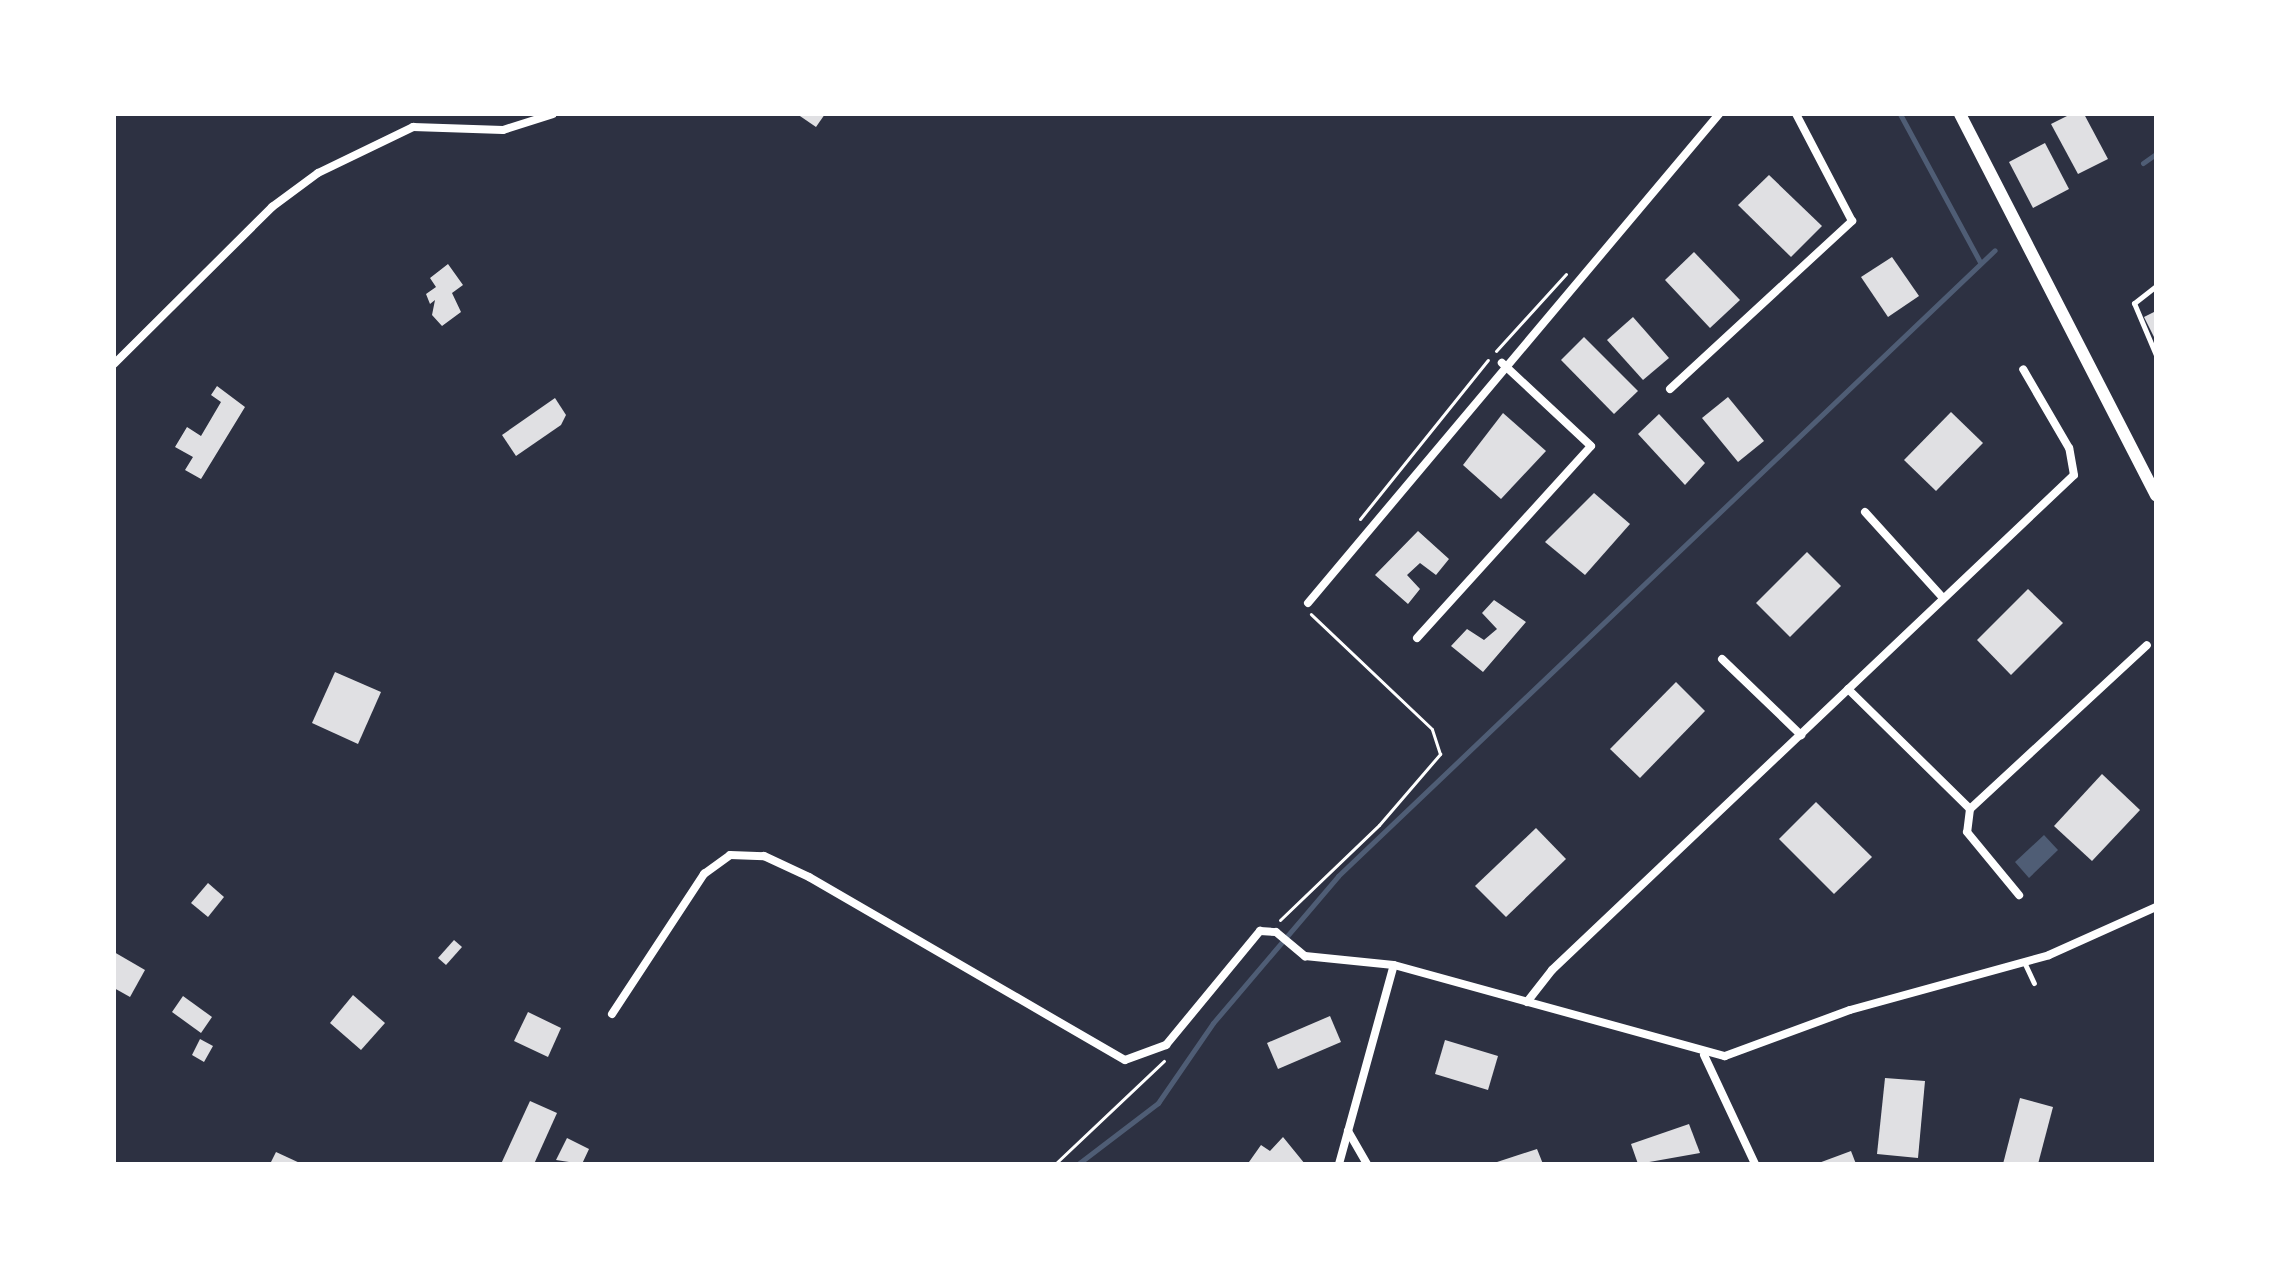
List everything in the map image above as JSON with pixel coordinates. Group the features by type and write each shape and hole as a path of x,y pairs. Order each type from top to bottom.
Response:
{"street":[{"path":"114,364 272,207 318,173 413,127 503,130 553,114"},
{"path":"1308,603 1502,363 1719,114"},
{"path":"1670,389 1852,221 1796,114"},
{"path":"1960,114 2156,496"},
{"path":"1417,638 1591,446 1502,363"},
{"path":"1527,1002 1552,970 2074,475 2069,448 2023,369"},
{"path":"1865,512 1943,598"},
{"path":"2019,895 1967,832 1970,809 2147,645"},
{"path":"1722,659 1801,735"},
{"path":"1848,689 1970,809"},
{"path":"612,1014 704,874 730,855 764,856 809,877 1125,1060 1166,1045 1235,956 1272,931 1305,956 1394,965 1704,1055 1746,1053 1821,1019 2025,964 2156,907"},
{"path":"1339,1164 1394,965"},
{"path":"1704,1055 1755,1164"},
{"path":"1348,1131 1367,1164"}],"lane":[{"path":"2156,286 2134,303 2156,355"},
{"path":"2025,964 2034,983"}],"path":[{"path":"1353,528 1419,439 1568,271"},
{"path":"1272,931 1379,825 1440,754 1432,729 1312,615 1308,603"},
{"path":"1055,1164 1171,1055"}],"water":[{"path":"2044,835 2058,850 2029,878 2015,862"}],"building":[{"path":"797,114 825,114 816,127"},
{"path":"2071,114 2084,114 2108,159 2078,174 2051,124"},
{"path":"2045,143 2069,189 2033,208 2009,162"},
{"path":"1769,175 1822,226 1791,257 1738,205"},
{"path":"1694,252 1740,300 1710,328 1665,280"},
{"path":"1892,257 1919,296 1888,317 1861,277"},
{"path":"448,264 463,285 452,293 461,312 442,326 432,315 435,300 430,304 426,294 436,287 430,278"},
{"path":"2156,311 2156,341 2144,317"},
{"path":"1633,317 1669,358 1643,380 1607,340"},
{"path":"1584,337 1638,391 1614,414 1561,360"},
{"path":"217,386 245,407 201,479 185,470 193,457 175,447 187,427 201,436 221,402 211,395"},
{"path":"1728,397 1764,441 1738,462 1702,418"},
{"path":"555,398 566,415 561,425 516,456 502,435"},
{"path":"1951,412 1983,443 1936,491 1904,460"},
{"path":"1503,413 1546,451 1501,499 1463,465"},
{"path":"1659,414 1705,463 1685,485 1638,434"},
{"path":"1594,493 1630,524 1585,575 1545,542"},
{"path":"1418,531 1449,559 1436,575 1420,563 1407,575 1420,589 1408,604 1375,575"},
{"path":"1807,552 1841,586 1790,637 1756,603"},
{"path":"2028,589 2063,623 2011,675 1977,640"},
{"path":"1494,600 1526,622 1483,672 1451,646 1467,629 1484,640 1497,629 1482,613"},
{"path":"335,672 381,692 358,744 312,723"},
{"path":"1676,682 1705,711 1640,778 1610,749"},
{"path":"2102,774 2140,810 2092,861 2054,826"},
{"path":"1816,802 1872,857 1834,894 1779,839"},
{"path":"1536,828 1566,859 1506,917 1475,886"},
{"path":"208,883 224,897 208,917 191,903"},
{"path":"454,940 462,947 446,965 438,958"},
{"path":"114,952 145,970 130,997 114,988"},
{"path":"353,995 385,1023 361,1050 330,1023"},
{"path":"183,996 212,1017 201,1033 172,1012"},
{"path":"528,1012 561,1028 548,1057 514,1041"},
{"path":"1330,1016 1341,1042 1278,1069 1267,1043"},
{"path":"200,1039 213,1046 204,1062 192,1055"},
{"path":"1445,1040 1498,1056 1488,1090 1435,1074"},
{"path":"1885,1078 1925,1081 1918,1158 1877,1154"},
{"path":"2020,1098 2053,1107 2038,1164 2003,1164"},
{"path":"530,1101 557,1113 534,1164 501,1164"},
{"path":"1689,1124 1700,1153 1638,1164 1631,1144"},
{"path":"1283,1137 1305,1164 1249,1162 1261,1145 1270,1151"},
{"path":"567,1138 589,1149 582,1164 556,1160"},
{"path":"1537,1149 1543,1164 1494,1164 1494,1163"},
{"path":"1851,1151 1856,1164 1816,1164"},
{"path":"276,1152 302,1164 270,1164"}],"waterway":[{"path":"1900,114 1980,262"},
{"path":"2143,163 2156,154"},
{"path":"1078,1164 1158,1103 1213,1023 1338,876 1995,250"}]}
